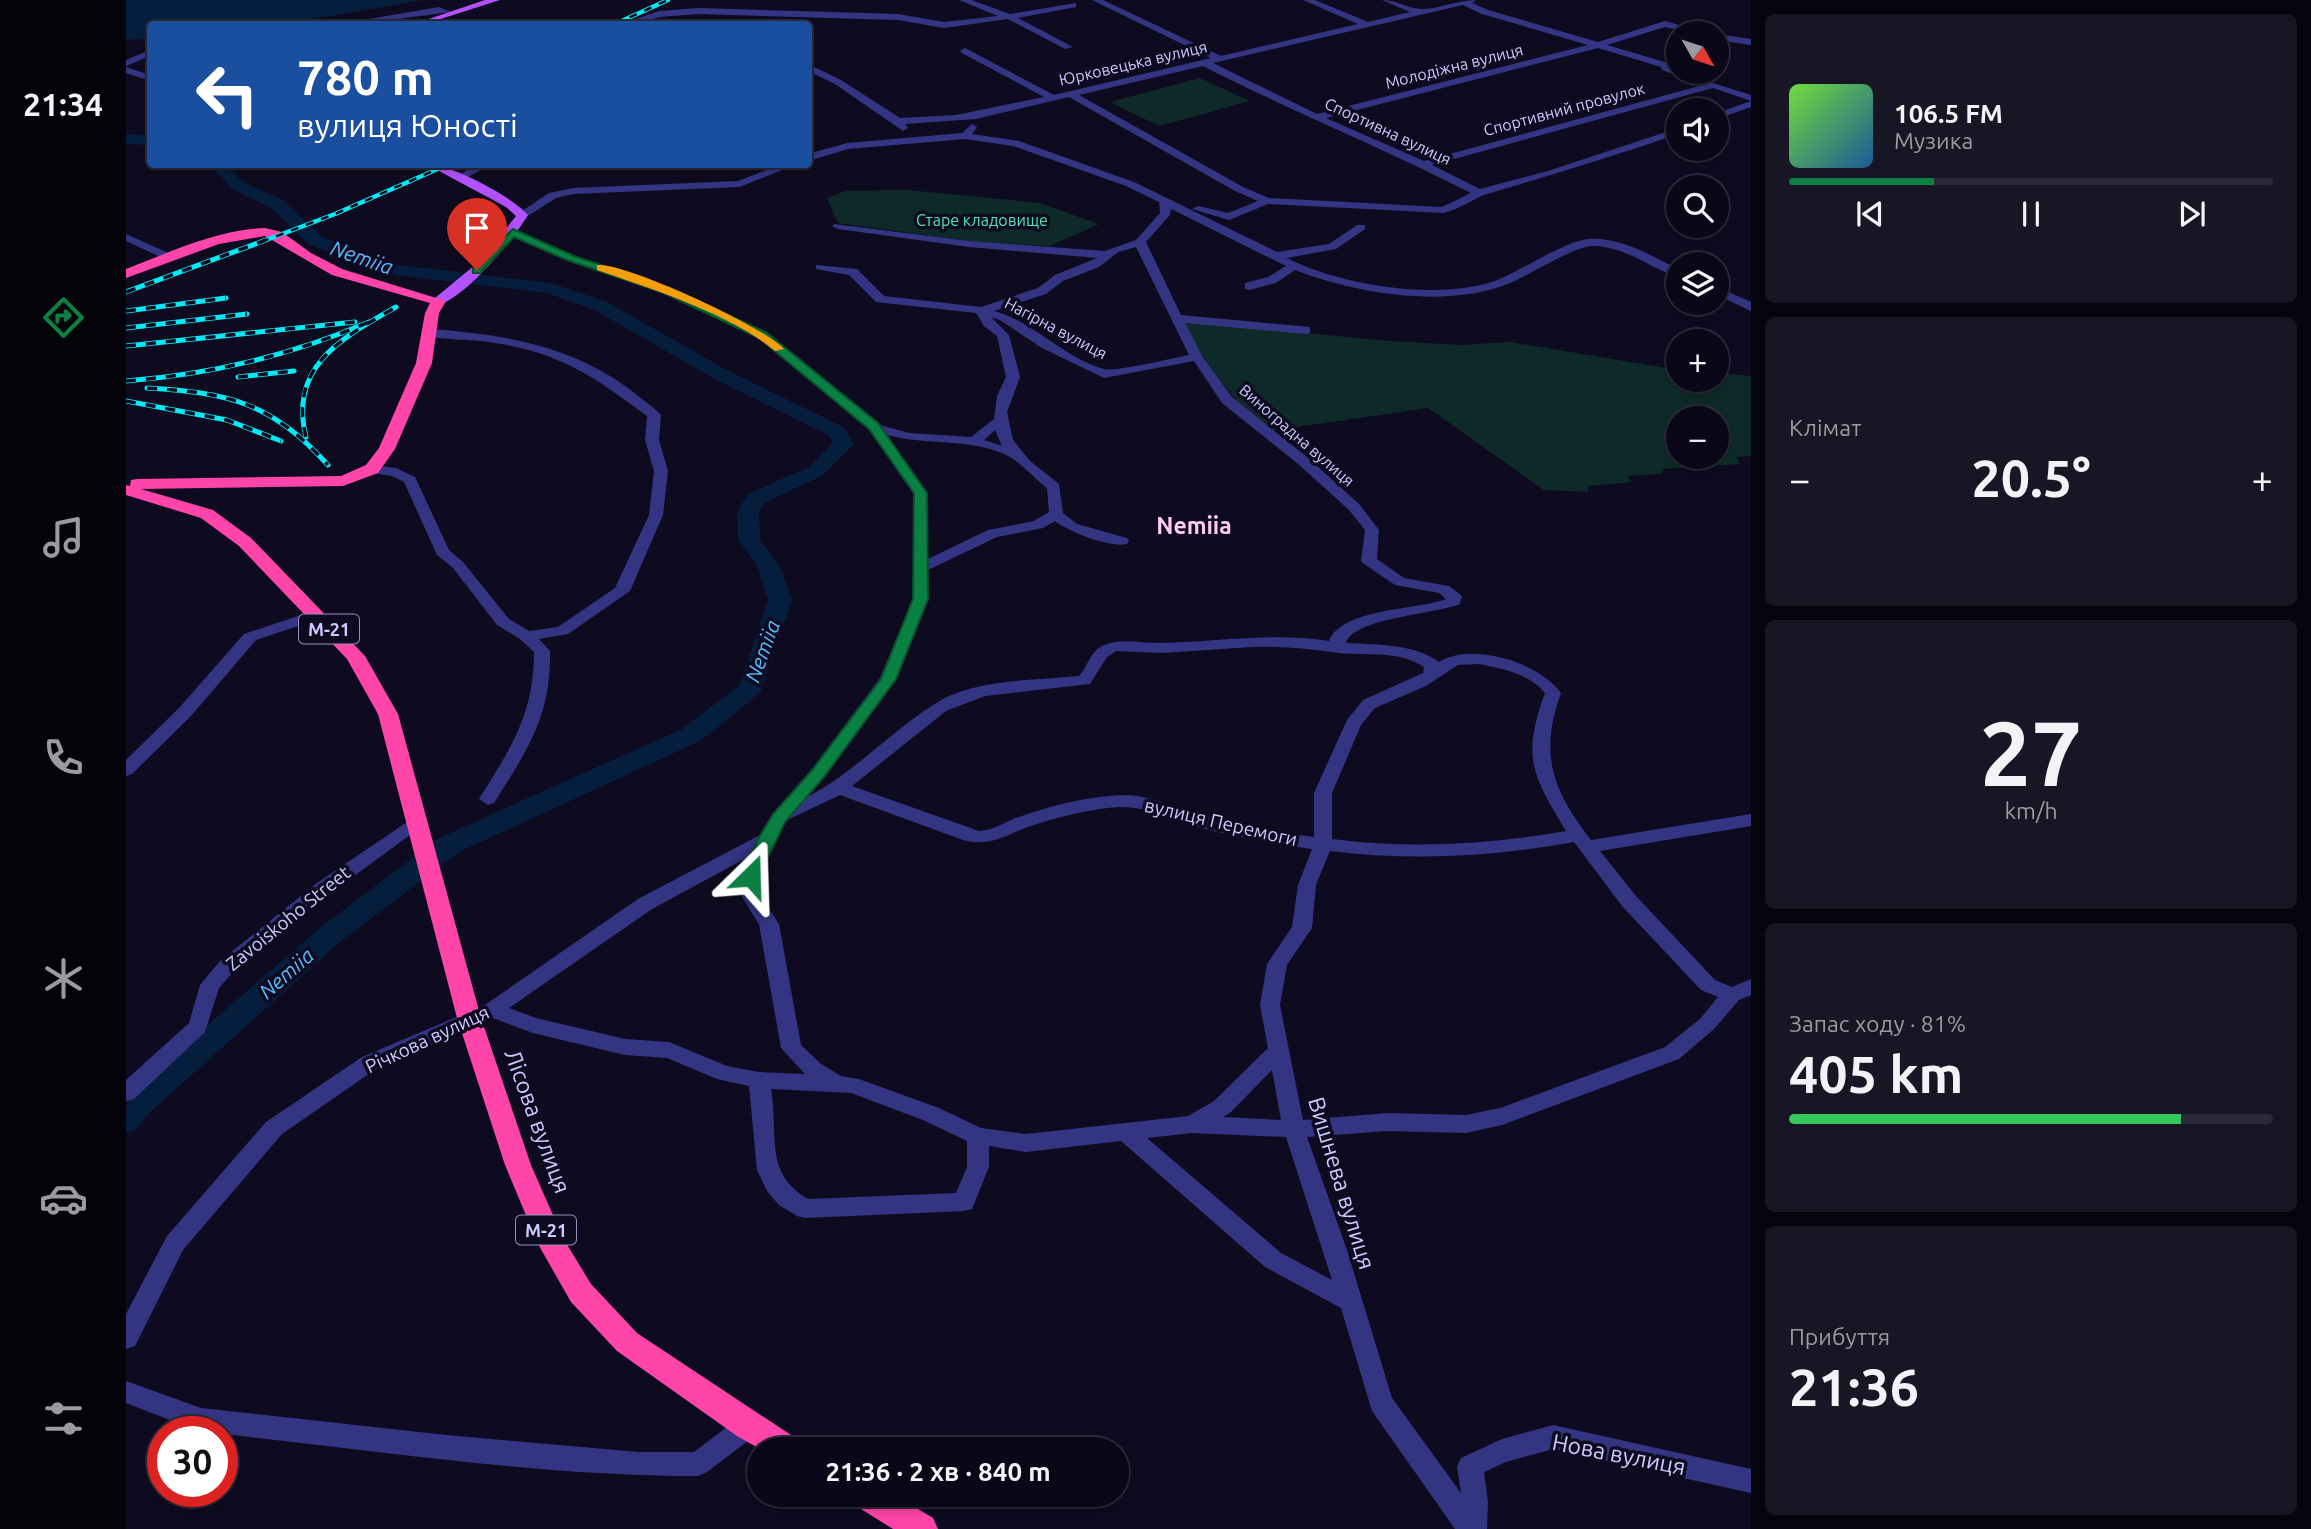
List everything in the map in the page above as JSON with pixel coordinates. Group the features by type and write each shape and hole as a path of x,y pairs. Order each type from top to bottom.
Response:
{"highway":[{"path":"126,274 234,236 273,233 283,237 307,257 333,269 387,289 439,301 432,313 424,363 387,449 373,469"},
{"name":"М-21","path":"128,492 240,484 343,481 373,469"},
{"name":"М-21","path":"207,514 205,505 210,499 240,484"},
{"name":"М-21","path":"162,490 207,514 245,542 355,656 388,713 416,822"},
{"name":"Лісова вулиця","path":"416,822 442,915 480,1014 518,1165 552,1244 581,1293 627,1342 766,1437"},
{"path":"886,1507 922,1529"}],"main road":[{"path":"425,21 447,12 496,0"},
{"path":"439,168 510,205 522,215 513,233 477,270 439,301"}],"street":[{"path":"963,0 1010,17 1068,47"},
{"path":"1058,0 1073,5"},
{"path":"636,21 659,14 698,11 898,17 944,24 1010,17 1095,0"},
{"name":"Юрковецька вулиця","path":"1095,0 1220,59"},
{"path":"1307,0 1368,25"},
{"path":"1386,0 1420,12"},
{"path":"1468,1 1485,12 1666,66"},
{"name":"Юрковецька вулиця","path":"965,136 979,118 995,113 1468,1"},
{"path":"364,21 439,10 447,12"},
{"name":"Молодіжна вулиця","path":"1320,116 1597,46 1666,24"},
{"path":"1729,40 1751,42"},
{"name":"Юрковецька вулиця","path":"965,51 1053,98"},
{"path":"126,63 147,53"},
{"path":"1647,61 1751,98"},
{"name":"Спортивна вулиця","path":"1205,63 1282,102 1320,116 1479,193"},
{"path":"812,68 838,82 904,126 892,142"},
{"path":"126,69 147,77"},
{"path":"1729,82 1751,88"},
{"name":"Спортивний провулок","path":"1423,164 1713,85"},
{"path":"1070,94 1239,189 1267,201 1443,210 1460,205 1479,193 1552,173 1666,135"},
{"path":"1729,112 1751,104"},
{"name":"Юрковецька вулиця","path":"898,121 940,121 995,113"},
{"path":"812,157 847,146 965,136 1015,143 1130,184 1294,267 1339,279 1458,295 1485,288 1584,243 1596,242 1626,249 1666,268"},
{"path":"458,178 479,168"},
{"path":"522,215 553,195 573,191 739,184 782,168"},
{"path":"1164,202 1229,217 1267,201"},
{"path":"1140,242 1166,213 1164,202"},
{"name":"Нагірна вулиця","path":"838,226 969,244 1107,255"},
{"path":"1275,256 1332,247 1361,227"},
{"name":"Річкова вулиця","path":"513,233 570,258 668,291 763,335 875,428 920,493 920,599 888,679 818,773 779,818 766,839 751,876 752,897 769,924 791,1048 814,1070 837,1084"},
{"path":"126,237 171,258"},
{"name":"Нагірна вулиця","path":"981,311 1042,291 1059,278 1095,265 1107,255 1140,242"},
{"name":"Виноградна вулиця","path":"1140,242 1197,357 1227,400 1354,508 1372,530 1373,542 1369,561 1400,582 1444,589 1454,596 1454,601 1353,628 1336,640 1340,648"},
{"path":"1249,286 1272,280 1294,267"},
{"name":"Нагірна вулиця","path":"820,268 853,272 880,299 981,311 1004,317 1046,345 1104,374 1197,357"},
{"path":"1729,297 1751,307"},
{"name":"Нагірна вулиця","path":"981,311 988,323 1003,335 1013,377 1002,395 997,422"},
{"path":"1176,318 1306,330"},
{"path":"429,333 491,338 532,346 585,366 654,415 652,440 661,471 656,515 622,591 562,631 526,636"},
{"path":"974,441 997,422 1016,454 1054,487 1056,514 1072,527 1122,541"},
{"name":"Річкова вулиця","path":"875,428 909,437 974,441 1016,454"},
{"path":"373,469 396,472 410,480 442,551 458,565 503,622 526,636 542,651 541,700 531,729 488,799"},
{"path":"920,568 993,533 1038,524 1056,514"},
{"path":"126,770 185,712 250,637 316,615"},
{"path":"779,818 839,788 917,723 950,702 982,691 1084,680 1092,674 1101,652 1111,647 1162,648 1278,639 1340,648 1399,650 1422,656 1433,665 1431,673"},
{"name":"Вишнева вулиця","path":"1472,1529 1381,1403 1294,1129 1270,1004 1277,964 1302,928 1307,886 1323,845 1324,793 1353,724 1369,704 1420,682 1454,660 1479,659 1520,668 1544,682 1553,693 1545,715 1540,756 1547,784 1584,841"},
{"name":"вулиця Перемоги","path":"839,788 968,836 986,839 1024,821 1097,804 1145,802 1188,818 1260,835 1323,845 1436,853 1584,841 1751,820"},
{"name":"Zavoiskoho Street","path":"126,1093 198,1027 210,985 227,966 324,888 416,822"},
{"name":"Річкова вулиця","path":"126,1338 176,1243 274,1129 369,1063 480,1014 645,904 766,839"},
{"path":"1584,841 1629,901 1700,978 1708,985 1742,990"},
{"path":"480,1014 625,1046 669,1050 724,1073 759,1080 852,1085 932,1114 978,1136 1026,1143 1192,1124 1294,1129 1387,1122 1466,1124 1502,1116 1672,1054 1742,990"},
{"path":"1192,1124 1222,1107 1278,1051"},
{"path":"759,1080 764,1101 764,1166 786,1200 806,1209 964,1202 978,1167 978,1136"},
{"path":"1127,1133 1273,1259 1351,1302"},
{"path":"126,1392 201,1420 446,1447 639,1464 698,1464 748,1426"},
{"name":"Нова вулиця","path":"1472,1529 1475,1502 1470,1466 1502,1451 1553,1437 1751,1481"}],"green space":[{"path":"1200,78 1250,101 1159,126 1110,102"},
{"name":"Старе кладовище","path":"907,190 1040,203 1099,224 1049,246 975,242 838,223 827,198 845,191"},
{"path":"1183,321 1388,341 1461,345 1510,342 1666,368 1666,392 1729,392 1729,374 1751,376 1751,456 1736,457 1740,464 1729,465 1729,406 1666,406 1666,469 1661,474 1627,476 1632,482 1587,486 1588,492 1544,490 1428,408 1268,431 1242,406 1210,366"}],"water":[{"path":"126,0 424,0 301,21 147,21 147,38 126,40"}],"waterway":[{"name":"Nemiia","path":"126,139 147,140"},
{"name":"Nemiia","path":"126,1120 138,1104 331,934 449,845 691,735 751,688 780,600 769,567 749,540 748,512 756,499 816,471 844,444 836,431 718,373 601,306 550,288 396,270 316,241 277,204 238,186 221,168"}],"railway":[{"path":"622,21 668,0"},
{"path":"261,242 335,214 440,168"},
{"path":"126,292 266,240"},
{"path":"126,311 226,298"},
{"path":"306,437 302,412 305,391 312,373 339,343 396,307"},
{"path":"126,328 247,314"},
{"path":"126,346 355,322"},
{"path":"126,381 189,374 250,362 309,345 369,322"},
{"path":"238,377 294,371"},
{"path":"147,388 202,393 247,405 287,427 328,465"},
{"path":"126,401 227,420 281,441"}],"slow traffic":[{"path":"601,267 668,291 763,335 779,349"}],"district":[{"name":"Nemiia","path":"1194,525"}],"route":[{"path":"477,270 513,233 570,258 668,291 763,335 834,397 873,426 920,493 920,599 888,679 818,773 779,818 766,839 751,876"}]}
